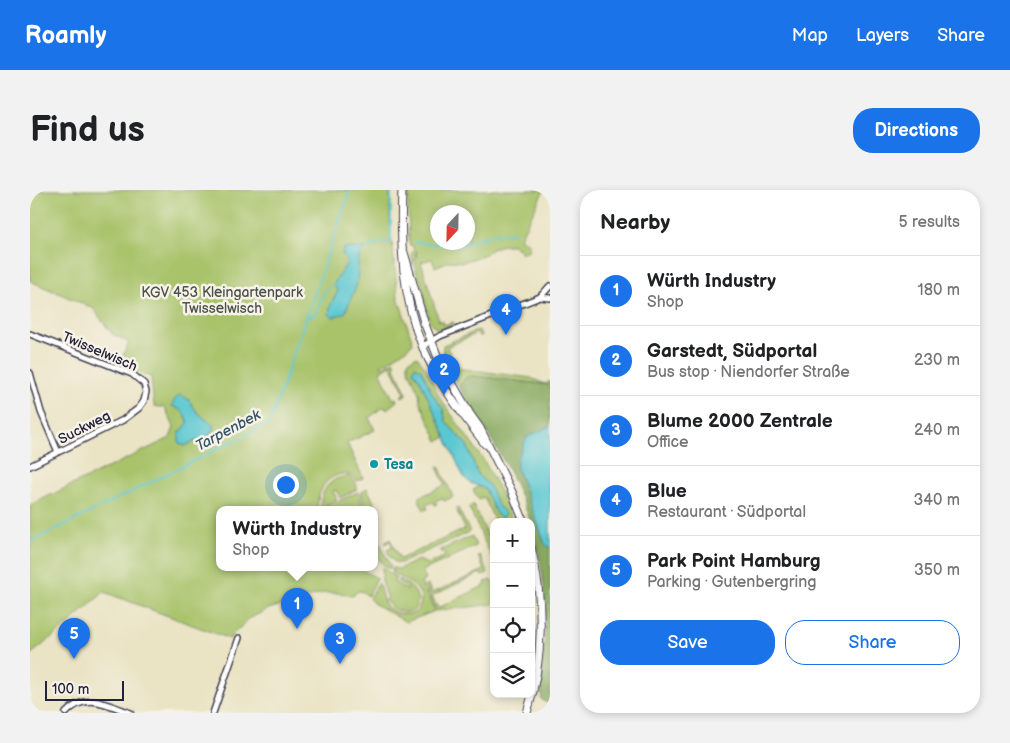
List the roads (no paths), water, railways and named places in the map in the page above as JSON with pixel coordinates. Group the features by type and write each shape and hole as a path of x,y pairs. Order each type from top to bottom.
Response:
{"main road":[{"path":"402,190 403,270 422,346 450,395 494,456"},
{"path":"403,248 418,301 439,360 480,428 512,492 522,518"},
{"path":"528,713 536,675 539,638 538,591 534,563"}],"street":[{"path":"422,346 540,297 550,286"},
{"path":"540,297 550,298"},
{"name":"Twisselwisch","path":"30,334 132,374 144,384 146,392 144,401"},
{"path":"30,373 42,412 58,452"},
{"name":"Suckweg","path":"30,466 123,420 139,408 144,401"},
{"path":"213,713 238,638"},
{"path":"66,713 81,702 95,700 131,713"}],"water":[{"path":"344,248 367,248 359,256 357,284 345,313 333,317 329,314 331,303 338,291 333,285 347,263 342,253"},
{"path":"415,366 421,369 433,395 443,409 446,422 467,445 478,475 489,485 498,506 505,514 502,517 496,514 485,489 470,483 463,476 420,380 413,371"},
{"path":"180,395 188,399 197,412 214,426 210,435 184,446 179,443 179,434 188,423 183,412 172,406 175,399"},
{"path":"550,426 550,548 545,544 517,468 517,459 527,437"}],"waterway":[{"name":"Tarpenbek","path":"30,542 270,423 350,190"},
{"path":"391,190 391,242"},
{"path":"415,242 461,245 493,234 515,233"},
{"path":"367,248 383,242 392,242"},
{"path":"308,317 315,314 324,294 333,285"}],"place":[{"name":"Blue","path":"506,335"},
{"name":"Garstedt, Südportal","path":"444,395"},
{"name":"Tesa","path":"374,464"},
{"name":"Würth Industry","path":"297,629"},
{"name":"Park Point Hamburg","path":"74,659"},
{"name":"Blume 2000 Zentrale","path":"340,664"}],"park label":[{"name":"KGV 453 Kleingartenpark Twisselwisch","path":"222,300"}]}
